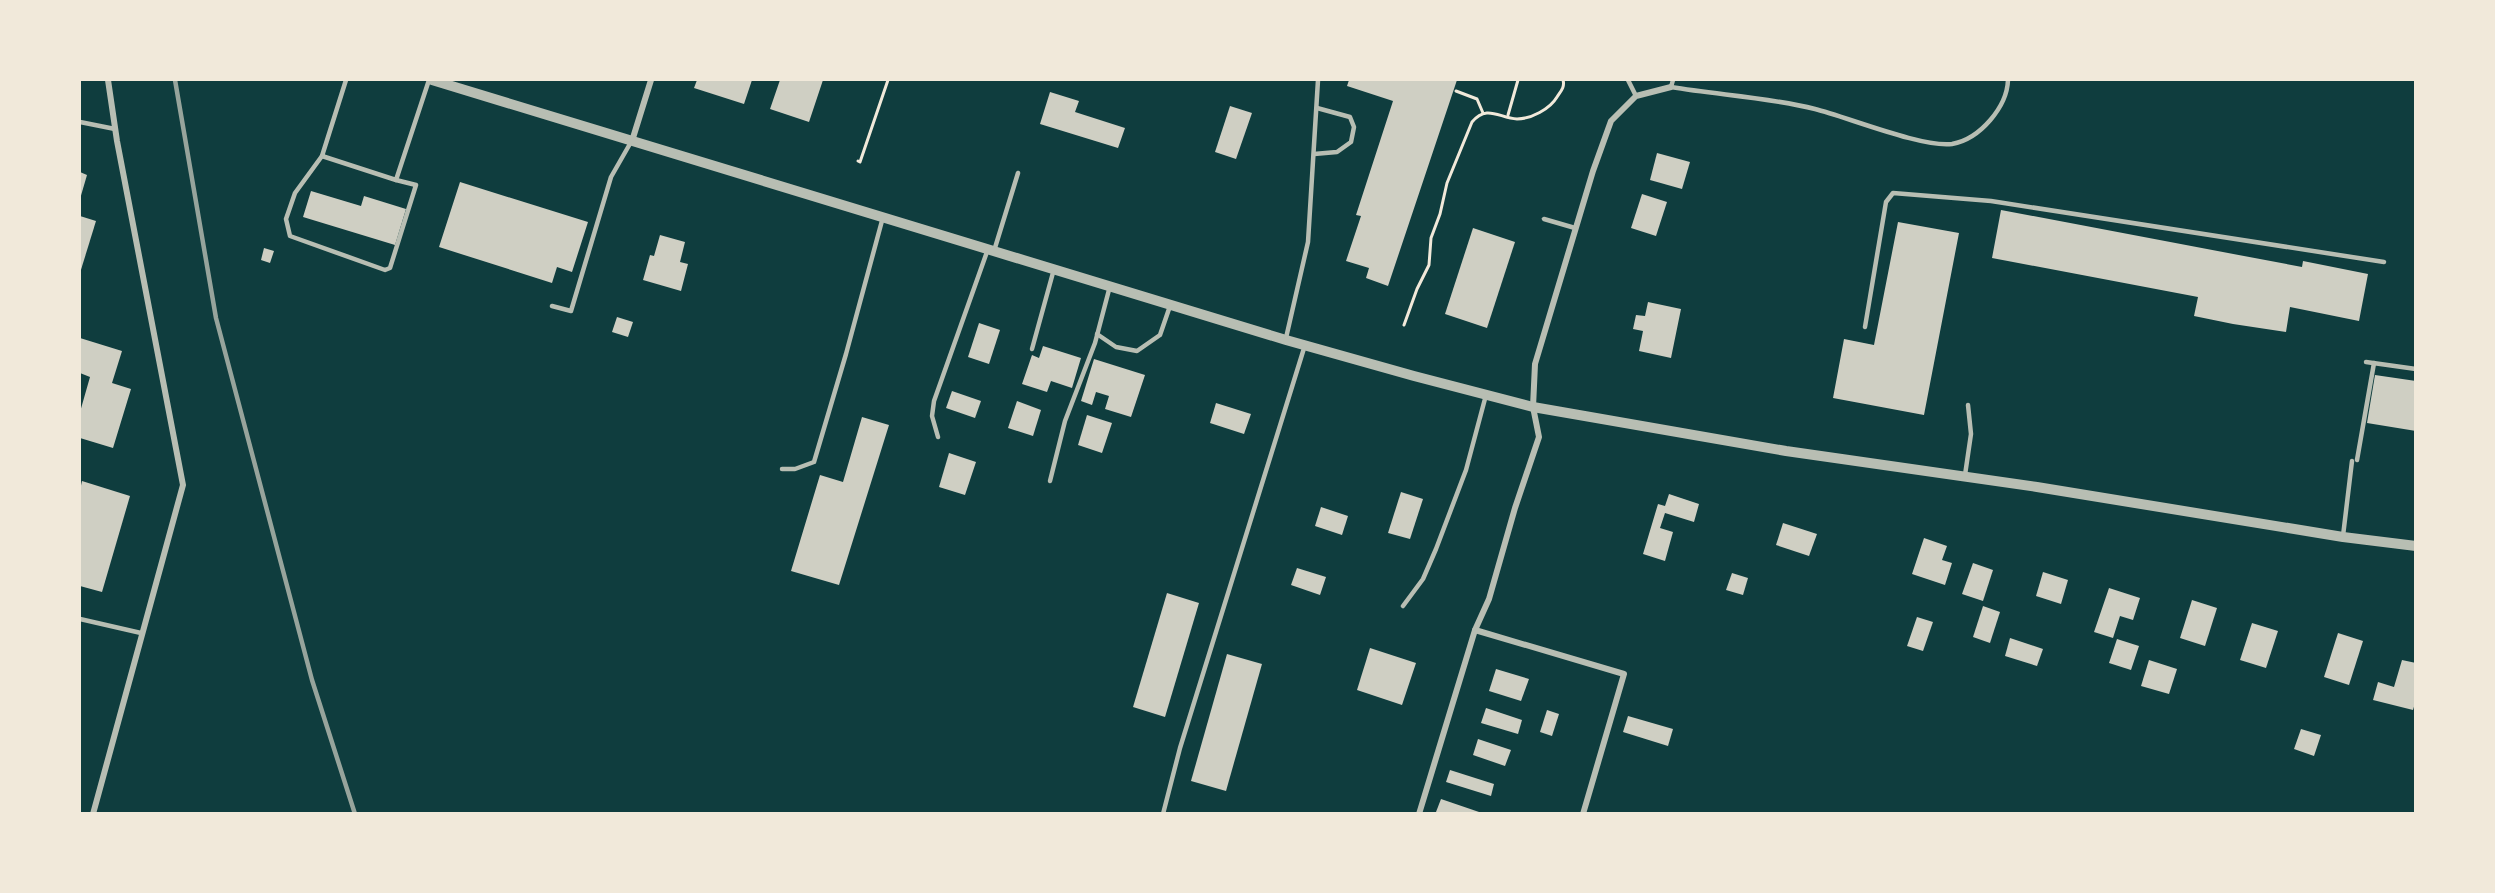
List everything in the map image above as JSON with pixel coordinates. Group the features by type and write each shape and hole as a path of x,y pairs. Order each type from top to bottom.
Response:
{"street":[{"path":"93,813 183,485 115,129 108,80"},
{"path":"430,80 1286,340 1533,407 1785,451 2037,487 2343,537 2415,546"},
{"path":"631,142 651,80"},
{"path":"1419,813 1476,630 1490,599 1515,508 1539,438 1533,407 1535,364 1575,228 1611,121 1636,96 1672,83"},
{"path":"1476,630 1624,674 1583,813"}],"lane":[{"path":"322,156 416,185 396,255 390,268 385,270 290,236 286,219 295,193 322,156 346,80"},
{"path":"396,180 430,80"},
{"path":"1286,340 1308,242 1318,80"},
{"path":"1628,80 1636,96"},
{"path":"1672,83 1814,109 1932,143 1952,144 1971,136 1993,118 2003,103 2008,89 2008,80"},
{"path":"1314,154 1337,152 1351,142 1354,127 1350,117 1317,108"},
{"path":"80,122 115,129"},
{"path":"552,306 571,311 611,177 631,142"},
{"path":"938,437 932,416 934,401 1018,173"},
{"path":"1865,327 1886,202 1893,193 1991,201 2384,262"},
{"path":"782,469 795,469 814,462 846,354 882,217"},
{"path":"1544,219 1575,228"},
{"path":"1032,349 1054,269"},
{"path":"1050,481 1065,421 1097,334 1110,286"},
{"path":"1097,334 1116,346 1137,351 1160,335 1170,305"},
{"path":"1163,813 1180,748 1305,345"},
{"path":"2366,362 2415,369"},
{"path":"2343,537 2354,461 2374,363"},
{"path":"1403,606 1423,579 1436,549 1466,470 1486,395"},
{"path":"1964,478 1971,434 1968,405"},
{"path":"80,620 141,633"}],"path":[{"path":"858,161 860,162 888,80"},
{"path":"1507,116 1518,80"},
{"path":"1404,325 1417,289 1429,265 1431,238 1440,214 1447,183 1472,122 1483,113 1516,119 1533,115 1552,106 1564,85 1563,80"},
{"path":"1456,92 1477,99 1483,113"}],"building":[{"path":"697,80 752,80 744,104 694,88"},
{"path":"780,80 823,80 809,122 770,109"},
{"path":"1349,80 1457,80 1388,286 1366,278 1369,268 1346,261 1361,216 1356,215 1393,101 1347,86"},
{"path":"1050,92 1079,101 1075,112 1125,128 1118,148 1040,124"},
{"path":"1230,106 1252,113 1236,159 1215,152"},
{"path":"1657,153 1690,162 1682,189 1650,180"},
{"path":"80,172 87,175 80,199"},
{"path":"460,182 588,222 572,272 557,267 552,283 439,247"},
{"path":"311,191 361,206 364,196 406,209 395,245 303,217"},
{"path":"1642,194 1667,202 1656,236 1631,228"},
{"path":"2001,210 2302,267 2303,261 2368,274 2359,321 2290,307 2286,332 2233,324 2194,316 2198,297 1992,258"},
{"path":"80,216 96,221 80,273"},
{"path":"1898,222 1959,233 1924,415 1833,398 1844,339 1874,345"},
{"path":"1473,228 1515,242 1487,328 1445,314"},
{"path":"660,235 685,242 680,262 688,264 681,291 643,280 650,255 654,256"},
{"path":"264,248 274,251 270,263 261,260"},
{"path":"1648,302 1681,309 1671,358 1639,351 1643,331 1633,329 1636,315 1645,316"},
{"path":"617,317 633,322 628,337 612,332"},
{"path":"979,323 1000,330 989,364 968,357"},
{"path":"80,338 122,351 112,383 131,389 113,448 80,438 80,412 90,377 80,373"},
{"path":"1043,346 1081,358 1072,388 1051,381 1047,392 1022,384 1032,355 1039,358"},
{"path":"1094,359 1145,375 1131,417 1105,409 1109,396 1096,392 1092,405 1081,401"},
{"path":"2375,375 2416,381 2416,431 2367,423"},
{"path":"952,391 981,401 975,418 946,408"},
{"path":"1017,401 1041,410 1033,436 1008,428"},
{"path":"1216,403 1251,414 1244,434 1210,423"},
{"path":"1087,415 1112,423 1102,453 1078,445"},
{"path":"862,417 889,425 839,585 791,571 820,475 843,482"},
{"path":"949,453 976,462 965,495 939,487"},
{"path":"82,481 130,496 102,592 80,586 80,490"},
{"path":"1401,492 1423,499 1410,539 1388,533"},
{"path":"1669,494 1699,504 1694,522 1665,513 1660,528 1673,532 1665,561 1643,554 1658,504 1665,506"},
{"path":"1321,507 1348,516 1342,535 1315,526"},
{"path":"1783,523 1817,534 1809,556 1776,545"},
{"path":"1924,538 1947,546 1942,560 1952,563 1945,585 1912,574"},
{"path":"1973,563 1993,570 1983,601 1962,594"},
{"path":"1297,568 1326,577 1320,595 1291,585"},
{"path":"2043,572 2068,580 2061,604 2036,596"},
{"path":"1732,573 1748,578 1743,595 1726,590"},
{"path":"2109,588 2140,598 2133,620 2120,616 2113,638 2094,632"},
{"path":"1167,593 1199,603 1165,717 1133,707"},
{"path":"2192,600 2217,608 2205,646 2180,638"},
{"path":"1983,606 2000,612 1990,643 1973,637"},
{"path":"1917,617 1933,622 1923,651 1907,646"},
{"path":"2252,623 2278,631 2266,668 2240,660"},
{"path":"2338,633 2363,641 2349,685 2324,677"},
{"path":"2010,638 2043,649 2037,666 2005,656"},
{"path":"2117,639 2139,646 2131,670 2109,663"},
{"path":"1370,648 1416,663 1402,705 1357,690"},
{"path":"1227,654 1262,664 1226,791 1191,781"},
{"path":"2149,660 2177,669 2169,694 2141,686"},
{"path":"2402,660 2416,663 2416,700 2413,710 2373,700 2378,682 2394,687"},
{"path":"1496,669 1529,679 1521,701 1489,691"},
{"path":"1486,708 1522,720 1518,734 1481,723"},
{"path":"1547,710 1559,714 1552,736 1540,732"},
{"path":"1628,716 1673,729 1668,746 1623,732"},
{"path":"2301,729 2321,735 2314,756 2294,749"},
{"path":"1478,739 1511,750 1505,766 1473,755"},
{"path":"1450,770 1494,784 1491,796 1446,782"},
{"path":"1441,799 1482,813 1482,814 1436,812"}],"railway":[{"path":"175,80 216,318 312,680 355,814"}]}
